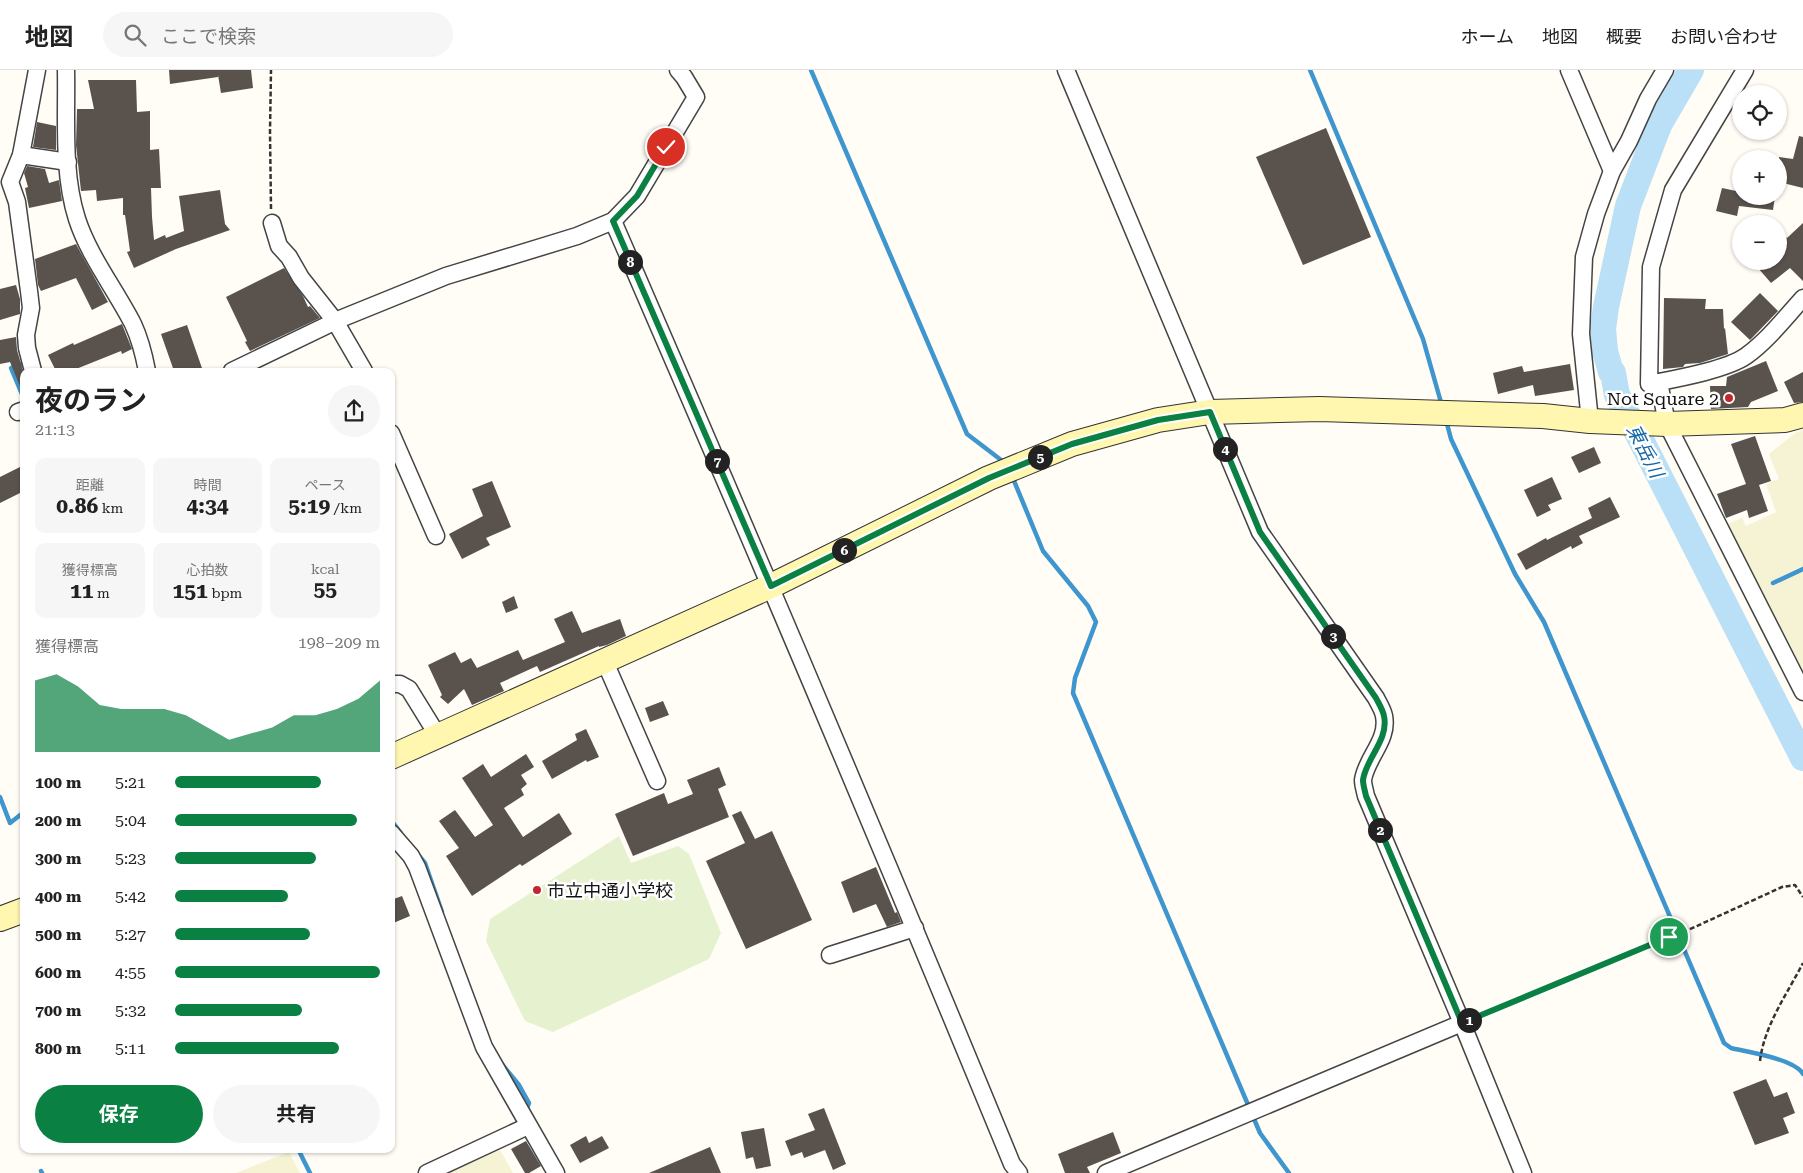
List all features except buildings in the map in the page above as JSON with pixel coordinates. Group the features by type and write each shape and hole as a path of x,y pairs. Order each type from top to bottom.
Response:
{"street":[{"path":"32,368 26,335 31,308 30,291 17,202 5,184 21,155 37,70"},
{"path":"66,70 68,162 72,200 77,220 88,245 133,325 142,346 146,368"},
{"path":"244,368 335,321 446,276 577,236 613,221 637,196 696,97 678,70"},
{"path":"1066,70 1260,532 1376,698 1384,716 1384,731 1380,744 1367,767 1363,781 1366,796 1523,1173"},
{"path":"1569,70 1612,171"},
{"path":"1590,421 1581,334 1584,257 1596,214 1612,171 1629,141 1648,99 1665,70"},
{"path":"1745,70 1673,190 1650,267 1649,384 1724,366 1744,357 1760,344 1803,298"},
{"path":"21,155 68,162"},
{"path":"613,221 771,586 1012,1164 1019,1173"},
{"path":"272,223 279,246 289,257 301,278 335,321 362,368"},
{"path":"1659,382 1667,424 1803,692"},
{"path":"395,755 771,586 989,478 1072,444 1158,420 1210,412 1319,409 1543,416 1590,421 1667,424 1786,420 1803,414"},
{"path":"395,441 436,536"},
{"path":"605,662 657,781"},
{"path":"395,684 400,684 409,689 438,736"},
{"path":"395,838 411,856 417,867 484,1047 556,1173"},
{"path":"0,919 20,912"},
{"path":"830,955 915,928"},
{"path":"1106,1173 1462,1023"},
{"path":"427,1173 528,1126"}],"path":[{"path":"271,70 270,202 272,223"},
{"path":"1462,1023 1686,931 1782,887 1795,885 1803,896"},
{"path":"1760,1061 1762,1046 1803,963"}],"shaded area":[{"path":"1803,430 1803,676 1724,525 1742,518 1746,526 1776,512 1766,484 1779,479 1769,454 1795,433"},
{"path":"500,1150 513,1173 447,1173"},
{"path":"290,1153 300,1173 236,1173"}],"green space":[{"path":"619,836 631,863 678,846 689,854 721,933 709,959 553,1032 525,1021 486,941 490,919"}],"waterway":[{"path":"811,70 967,434 1005,463"},
{"path":"1310,70 1423,339 1442,406"},
{"name":"東岳川","path":"1691,70 1659,125 1628,206 1606,307 1603,329 1605,351 1611,372 1613,373 1617,395 1803,758"},
{"path":"20,389 11,368 26,362 25,360"},
{"path":"1446,420 1451,439 1515,574 1544,622 1724,1043 1731,1048 1781,1060 1791,1064 1803,1074"},
{"path":"1012,476 1043,551 1088,606 1096,622 1075,678 1073,693 1260,1133 1289,1173"},
{"path":"1773,583 1803,569"},
{"path":"0,797 10,823 20,815"},
{"path":"395,825 401,833"},
{"path":"420,857 425,863 442,912"},
{"path":"501,1063 519,1085 529,1103 526,1111"},
{"path":"300,1153 310,1173"}],"place":[{"name":"Not Square 2","path":"1729,398"},
{"name":"市立中通小学校","path":"537,890"}],"route":[{"path":"666,147 637,196 613,221 771,586 989,478 1072,444 1158,420 1210,412 1260,532 1376,698 1384,716 1384,731 1380,744 1367,767 1363,781 1366,796 1462,1023 1669,937"}]}
